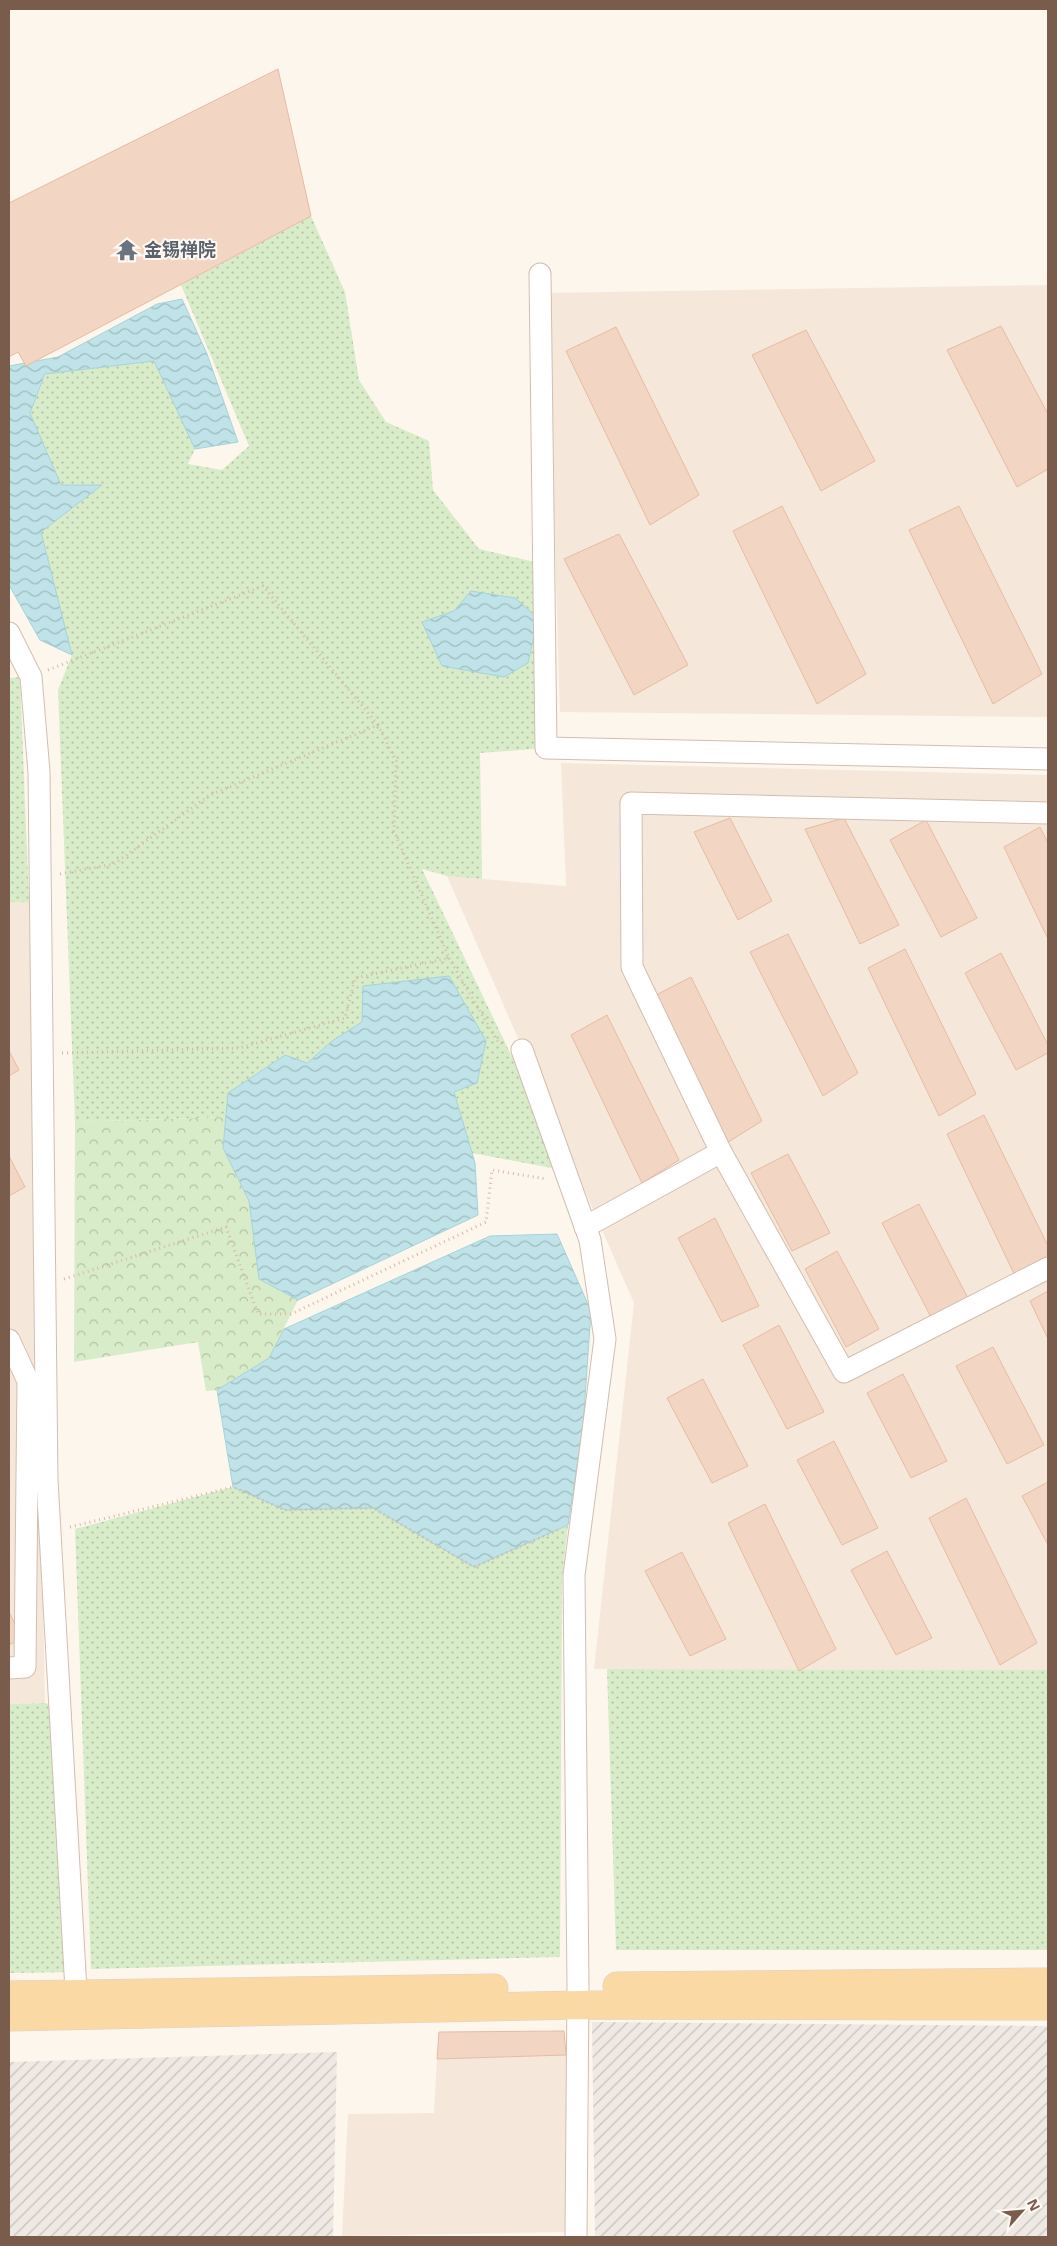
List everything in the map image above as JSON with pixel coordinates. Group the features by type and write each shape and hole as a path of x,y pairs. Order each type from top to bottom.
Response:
{"main road":[{"path":"9,2017 77,2005 578,1996 1048,1982"},
{"path":"9,1995 77,2005"},
{"path":"578,1996 1048,2006"}],"street":[{"path":"540,274 546,748 1048,759"},
{"path":"9,632 31,677 39,772 45,1285 25,1667 9,1668"},
{"path":"1048,813 631,803 632,967 722,1152 844,1372 1048,1268"},
{"path":"522,1050 590,1240 605,1338 574,1575 578,1996 576,2237"},
{"path":"585,1227 722,1152"},
{"path":"9,1340 28,1381 50,1532 77,2005"}],"path":[{"path":"31,677 263,586 378,726 396,761 394,831 449,958 498,1042 522,1050"},
{"path":"40,878 114,864 210,796 378,726"},
{"path":"43,1053 238,1048 345,1018 355,978 449,958"},
{"path":"45,1285 226,1227 258,1314 291,1314 486,1222 492,1170 569,1182"},
{"path":"50,1532 233,1487 285,1510 373,1508 474,1566 582,1520"}],"shaded area":[{"path":"1048,285 1048,717 560,712 547,293"},
{"path":"561,763 1048,775 1048,1670 594,1669 634,1303 447,876 566,886"},
{"path":"9,902 29,902 45,1703 9,1704"},
{"path":"592,2022 1048,2026 1048,2237 595,2237"},
{"path":"337,2052 333,2237 9,2237 9,2062"},
{"path":"566,2055 566,2232 342,2236 348,2114 434,2113 437,2059"}],"green space":[{"path":"311,216 345,292 359,380 386,422 429,441 433,490 479,549 539,563 546,748 480,753 482,879 447,876 422,869 512,1057 557,1169 472,1153 454,1091 362,1022 332,1041 306,1063 285,1055 228,1093 226,1117 75,1122 58,690 72,655 41,532 101,485 61,486 30,413 46,374 154,361 195,449 188,464 222,470 249,446 181,285"},
{"path":"20,677 29,902 9,902 9,678"},
{"path":"226,1117 223,1148 249,1201 259,1279 298,1300 269,1358 217,1390 206,1391 198,1342 74,1362 75,1122"},
{"path":"233,1487 285,1510 373,1508 474,1566 568,1525 562,1577 560,1957 91,1969 75,1529"},
{"path":"607,1669 1048,1670 1048,1950 616,1950"},
{"path":"45,1703 60,1708 76,1972 9,1973 9,1704"}],"water":[{"path":"182,299 207,354 238,442 195,449 154,361 45,374 30,413 61,485 102,485 41,532 72,655 40,640 9,585 9,366 58,357 157,304"},
{"path":"471,591 515,598 538,618 528,663 504,677 442,666 422,622 454,611"},
{"path":"449,976 486,1041 477,1083 454,1092 475,1163 478,1215 298,1300 259,1279 249,1201 223,1148 228,1093 285,1055 307,1063 332,1041 362,1022 363,986"},
{"path":"557,1234 591,1311 583,1427 568,1525 474,1567 373,1508 285,1510 233,1487 217,1390 269,1358 284,1329 490,1236"}],"building":[{"name":"金锡禅院","path":"278,69 311,216 26,366 18,352 9,357 9,203"},
{"path":"1001,326 1048,414 1048,469 1017,487 947,350"},
{"path":"616,327 699,495 650,525 566,351"},
{"path":"806,330 875,461 821,491 752,355"},
{"path":"782,506 866,674 817,704 733,531"},
{"path":"959,506 1042,674 993,704 909,530"},
{"path":"619,534 688,665 634,695 564,559"},
{"path":"730,818 772,901 738,920 694,832"},
{"path":"844,818 899,925 860,944 805,829"},
{"path":"926,820 977,918 941,937 890,840"},
{"path":"1040,827 1048,843 1048,939 1004,847"},
{"path":"788,934 858,1073 823,1096 750,952"},
{"path":"905,949 976,1094 939,1116 868,968"},
{"path":"1001,953 1048,1045 1048,1053 1016,1070 965,973"},
{"path":"691,977 762,1121 725,1144 654,996"},
{"path":"607,1015 679,1160 642,1183 571,1035"},
{"path":"9,1051 19,1070 9,1076"},
{"path":"984,1115 1048,1246 1048,1264 1018,1282 947,1134"},
{"path":"788,1154 830,1233 792,1251 751,1173"},
{"path":"9,1156 25,1187 9,1196"},
{"path":"919,1204 970,1302 933,1321 882,1223"},
{"path":"715,1218 759,1306 722,1322 678,1238"},
{"path":"837,1251 879,1329 846,1347 805,1269"},
{"path":"1048,1291 1048,1339 1030,1301"},
{"path":"779,1325 824,1412 787,1429 743,1345"},
{"path":"993,1347 1044,1445 1007,1464 956,1366"},
{"path":"903,1374 947,1461 911,1478 867,1393"},
{"path":"703,1379 748,1466 712,1483 667,1398"},
{"path":"834,1441 878,1528 842,1545 797,1460"},
{"path":"1048,1482 1048,1545 1022,1496"},
{"path":"966,1498 1037,1643 1000,1665 929,1518"},
{"path":"765,1504 836,1649 799,1671 728,1523"},
{"path":"887,1551 932,1638 896,1655 851,1570"},
{"path":"682,1552 726,1639 690,1656 645,1571"},
{"path":"9,1612 22,1638 9,1645"},
{"path":"564,2031 566,2055 437,2059 439,2032"}],"place":[{"name":"金锡禅院","path":"127,250"}]}
